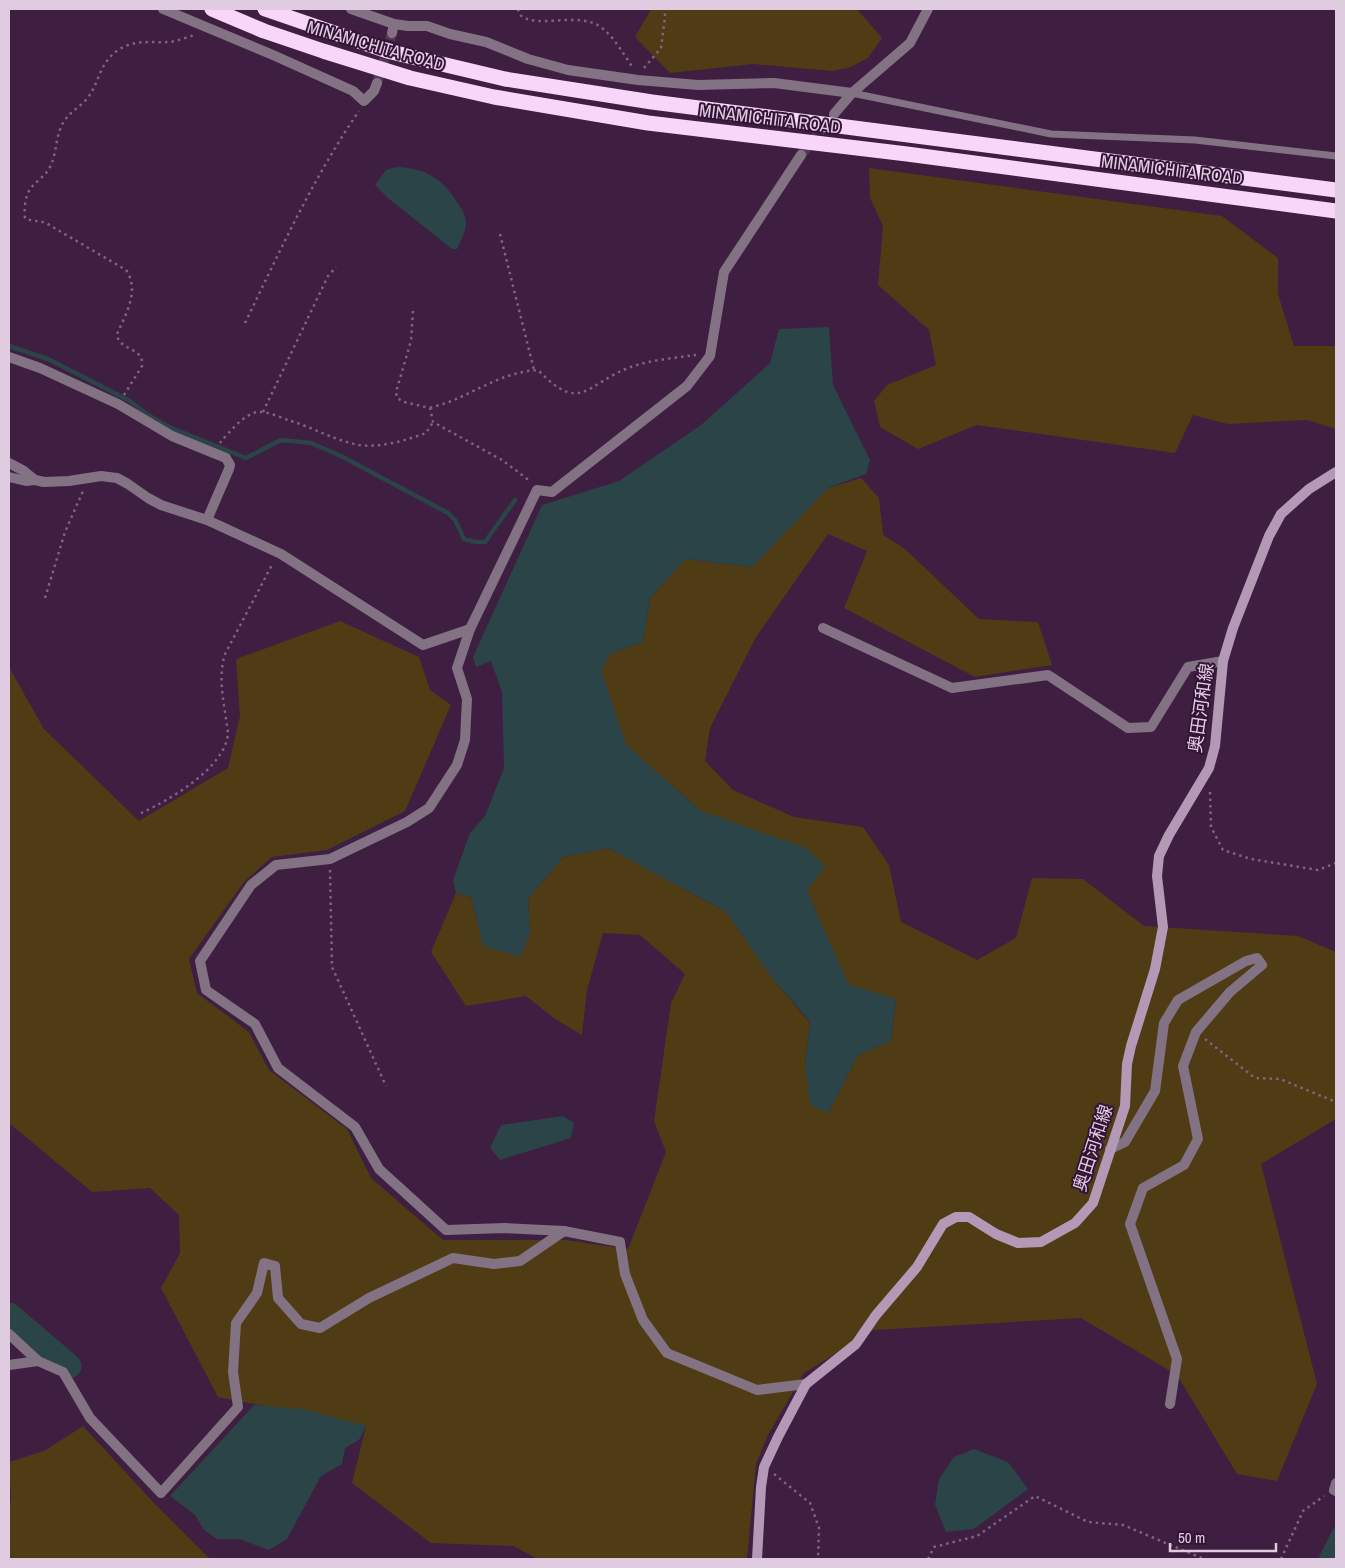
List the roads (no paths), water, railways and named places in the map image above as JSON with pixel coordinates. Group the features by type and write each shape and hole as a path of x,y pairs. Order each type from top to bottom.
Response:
{"highway":[{"name":"MINAMICHITA ROAD","path":"212,9 264,31 323,52 410,78 494,97 648,123 907,154 1336,211"},
{"name":"MINAMICHITA ROAD","path":"265,9 387,51 505,79 652,102 1336,190"}],"main road":[{"name":"奥田河和線","path":"757,1559 764,1467 806,1384 856,1344 876,1315 917,1267 943,1224 956,1217 969,1217 996,1234 1018,1243 1041,1242 1075,1223 1093,1203 1126,1106 1127,1064 1155,969 1163,927 1157,876 1159,856 1168,835 1209,768 1215,746 1223,661 1233,628 1269,536 1280,514 1309,488 1336,472"}],"street":[{"path":"163,9 353,91 364,101 374,91 377,83"},
{"path":"351,9 393,28 427,26 450,34 486,42 528,59 568,70 698,85 774,83 852,93"},
{"path":"834,114 852,93 910,43 928,9"},
{"path":"801,154 724,272 710,356 687,386 552,492 537,490 470,629 457,668 467,699 465,740 457,765 429,808 407,822 330,859 276,865 251,885 200,961 206,990 255,1024 278,1068 355,1126 379,1170 446,1230 506,1228 564,1231 620,1242 625,1274 643,1320 668,1353 757,1390 806,1384"},
{"path":"9,357 40,368 118,404 172,436 226,458 230,465 207,520"},
{"path":"9,464 24,471 35,480"},
{"path":"9,477 26,481 44,482 69,481 101,476 117,478 161,505 207,520 278,554 423,645 470,629"},
{"path":"823,628 952,688 1048,675 1128,728 1151,727 1188,667 1223,661"},
{"path":"1110,1149 1125,1142 1155,1091 1164,1023 1178,1000 1246,961 1257,958 1262,965 1230,992 1196,1032 1182,1066 1198,1139 1184,1165 1143,1188 1130,1224 1177,1358 1170,1404"},
{"path":"9,1334 38,1361 63,1372 90,1418 161,1493 238,1407 233,1372 236,1323 256,1293 264,1263 275,1266 278,1298 302,1324 320,1328 370,1298 453,1258 494,1264 520,1261 564,1231"},
{"path":"9,1365 38,1361"}],"lane":[{"path":"852,93 1051,134 1195,140 1336,156"}],"waterway":[{"path":"9,346 48,359 130,401 148,415 169,427 246,458 281,440 311,443 341,456 448,513 455,520 464,539 485,542 515,500"},
{"path":"9,1315 69,1366"}],"tunnel":[{"path":"377,83 392,33"},
{"path":"801,155 829,120"}]}
